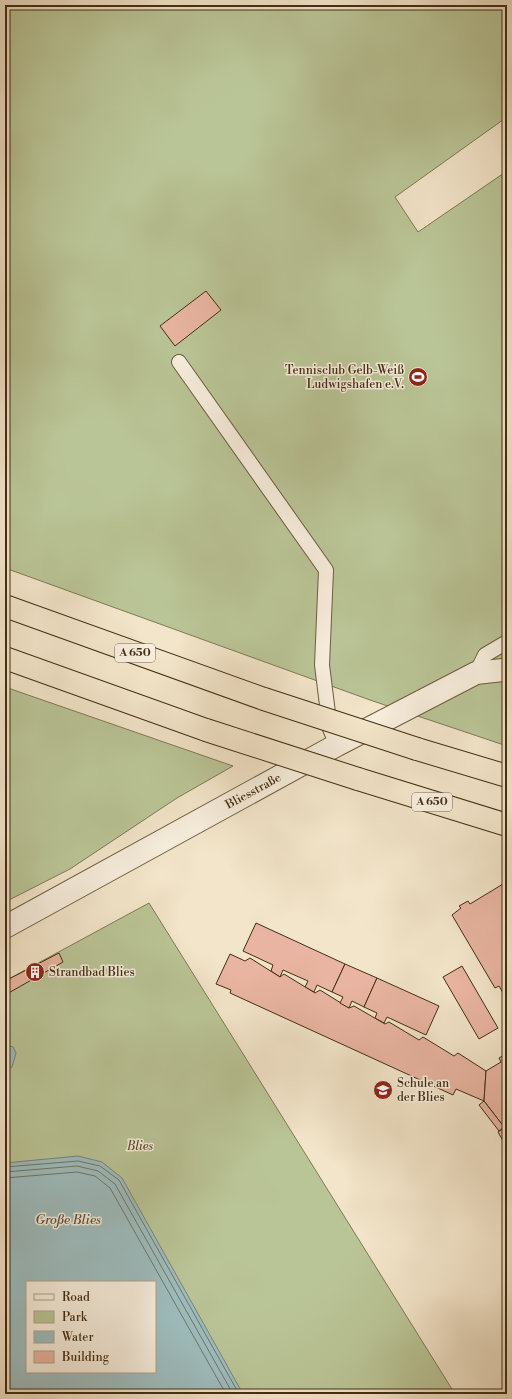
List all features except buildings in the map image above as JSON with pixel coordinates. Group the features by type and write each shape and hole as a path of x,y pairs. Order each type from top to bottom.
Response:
{"highway":[{"name":"A 650","path":"5,606 264,699 417,749 507,776"},
{"name":"A 650","path":"5,658 206,730 507,825"}],"street":[{"name":"Bliesstraße","path":"5,927 337,745 476,673 503,670 507,671"}],"lane":[{"path":"178,362 326,570 322,666 330,729 337,745"},
{"path":"476,673 485,654 507,642"}],"green space":[{"path":"5,5 507,5 507,117 395,197 418,232 507,171 507,746 370,700 5,568"},
{"path":"5,687 233,766 177,798 70,869 5,902"},
{"name":"Blies","path":"149,903 455,1394 5,1394 5,981"}],"water":[{"path":"5,1044 13,1047 16,1053 12,1067 5,1071"},
{"name":"Große Blies","path":"78,1156 102,1162 122,1178 243,1394 5,1394 5,1163"}],"place":[{"name":"Tennisclub Gelb-Weiß Ludwigshafen e.V.","path":"418,377"},
{"name":"Strandbad Blies","path":"35,972"},
{"name":"Schule an der Blies","path":"383,1090"}]}
